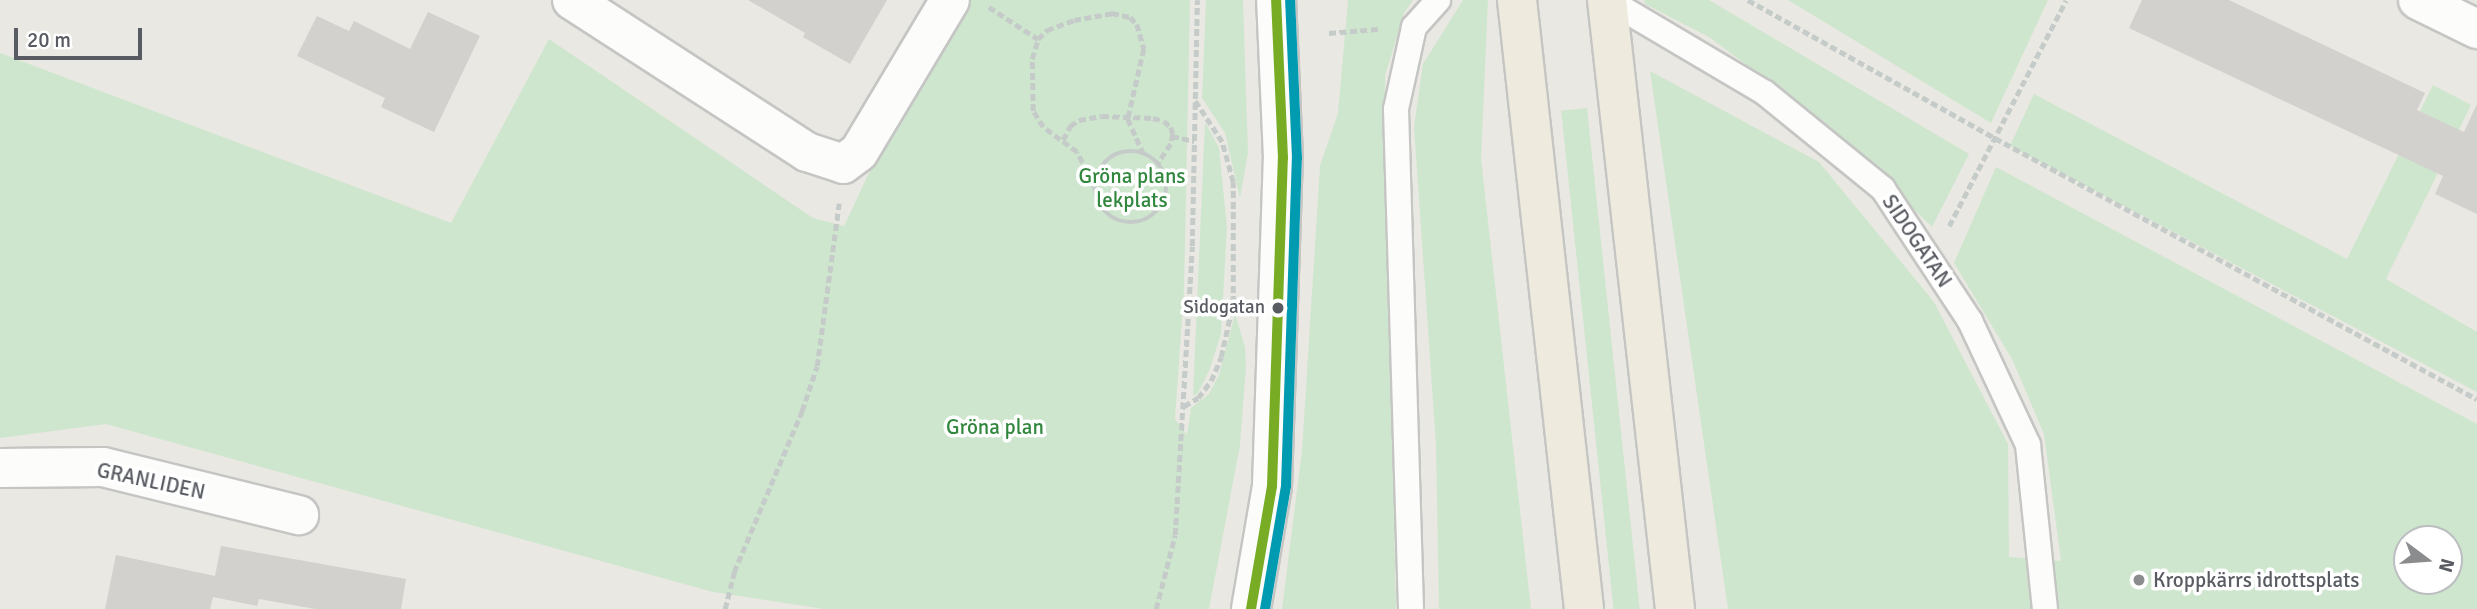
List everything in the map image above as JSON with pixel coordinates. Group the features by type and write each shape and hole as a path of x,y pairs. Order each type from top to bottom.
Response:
{"highway":[{"path":"1517,0 1584,609"},
{"path":"1607,0 1675,609"}],"street":[{"path":"572,0 807,152 843,164 859,152 950,0"},
{"path":"1251,609 1272,485 1283,158 1276,0"},
{"path":"2419,0 2477,29"},
{"name":"GRANLIDEN","path":"0,468 103,467 299,515"}],"lane":[{"path":"1411,609 1396,109 1414,27 1438,0"},
{"name":"SIDOGATAN","path":"1607,0 1776,102 1883,189 1970,321 2028,445 2045,609"}],"path":[{"path":"977,0 1025,27 1038,38"},
{"path":"1156,609 1175,535 1184,406 1198,0"},
{"path":"1748,0 1995,138 2477,399"},
{"path":"1931,261 2066,0"},
{"path":"1096,191 1098,173 1109,159 1125,152 1143,153 1158,163 1167,188 1162,205 1149,218 1132,223 1115,219 1101,207 1077,152 1042,127 1033,111 1032,59 1038,38 1047,30 1074,20 1112,13 1130,17 1140,29 1143,50 1128,119 1143,153"},
{"path":"1329,33 1414,27"},
{"path":"1184,406 1198,398 1211,381 1221,357 1233,303 1233,182 1222,142 1195,101"},
{"path":"1063,141 1070,126 1079,120 1102,116 1153,118 1164,121 1171,127 1172,136 1158,163"},
{"path":"1172,136 1194,141"},
{"path":"725,609 734,572 802,411 817,366 843,164"}],"green space":[{"path":"971,0 1190,0 1184,290 1175,419 1187,435 1191,408 1209,394 1219,375 1235,314 1245,347 1246,366 1240,445 1209,609 824,609 713,592 106,424 0,438 0,53 451,223 549,39 813,218 844,226 868,175"},
{"path":"1206,0 1243,0 1248,153 1240,198 1225,133 1202,98"},
{"path":"1348,0 1413,0 1404,13 1385,76 1396,609 1282,609 1302,451 1320,166 1338,113"},
{"path":"1463,0 1488,0 1481,158 1531,609 1439,609 1436,445 1414,127 1423,64"},
{"path":"1644,0 1709,0 1969,154 1932,227 1832,129 1709,37 1645,4"},
{"path":"1788,0 2048,0 1991,123"},
{"path":"1650,71 1819,162 1934,302 2008,444 2009,557 2061,561 2044,434 2012,359 1954,263 1996,167 2477,424 2477,609 1728,609"},
{"path":"2433,85 2471,105 2386,279 2477,332 2477,392 2010,146 2034,94 2347,259"},
{"path":"1587,108 1640,609 1614,609 1561,111"},
{"path":"1205,122 1219,148 1227,227 1221,334 1209,371 1198,393 1193,396"}],"building":[{"path":"748,0 887,0 850,64 803,37 805,33"},
{"path":"2142,0 2229,0 2425,93 2417,110 2464,132 2477,104 2477,214 2435,194 2443,176 2129,28"},
{"path":"428,12 480,36 434,132 381,107 385,98 297,56 317,16 349,31 354,21 410,49"},
{"path":"221,546 406,579 401,609 315,609 259,599 257,606 213,597 210,609 105,609 116,555 215,576"}],"transit line":[{"path":"1251,609 1272,486 1283,158 1276,0"},
{"path":"1265,609 1286,486 1297,158 1290,0"}],"place":[{"name":"Sidogatan","path":"1278,308"},
{"name":"Kroppkärrs idrottsplats","path":"2139,580"}],"park label":[{"name":"Gröna plans lekplats","path":"1132,188"},
{"name":"Gröna plan","path":"995,427"}]}
